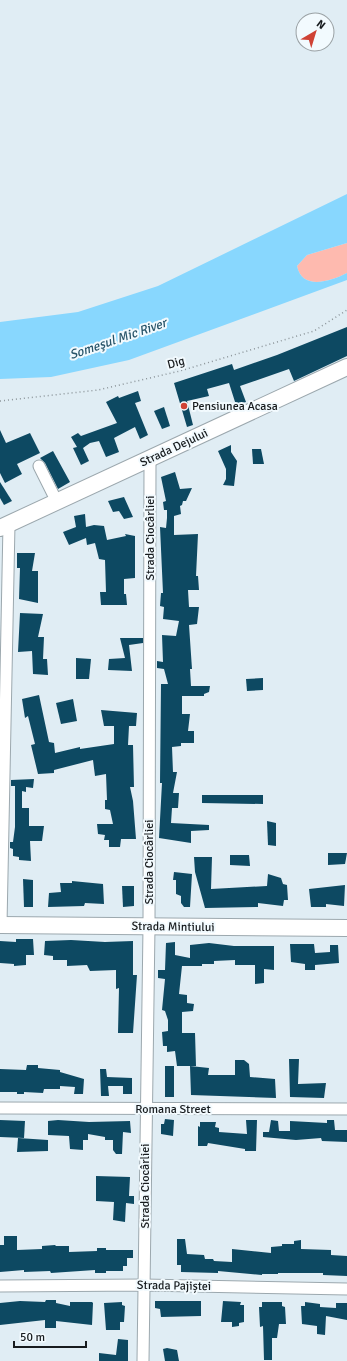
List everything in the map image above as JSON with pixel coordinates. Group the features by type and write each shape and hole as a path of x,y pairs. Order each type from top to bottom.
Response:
{"main road":[{"name":"Strada Dejului","path":"5,526 347,367"},
{"name":"Strada Mintiului","path":"0,925 347,928"}],"street":[{"name":"Strada Ciocârliei","path":"143,1361 145,1109 149,927 150,458"},
{"path":"39,466 57,502"},
{"path":"0,925 5,526"},
{"name":"Romana Street","path":"0,1108 347,1109"},
{"name":"Strada Pajiștei","path":"0,1286 144,1285 347,1289"}],"path":[{"name":"Dig","path":"0,401 98,390 180,371 314,330 347,310"}],"shaded area":[{"path":"347,243 347,273 333,279 318,282 305,279 300,274 297,266 307,255"}],"water":[{"name":"Someşul Mic River","path":"347,194 347,243 307,255 297,266 300,274 305,279 311,281 325,281 347,273 347,280 129,360 51,377 0,379 0,322 78,312 158,286"}],"building":[{"path":"347,327 347,356 294,381 289,369 240,386 246,402 236,405 229,383 207,389 209,396 187,401 193,425 187,427 174,383 232,364 234,370 277,355"},
{"path":"138,391 141,401 135,403 148,435 140,439 135,427 114,438 119,452 106,457 99,441 90,443 83,448 89,461 81,465 73,448 77,447 71,437 78,433 81,436 117,423 106,402 118,396 119,398"},
{"path":"164,407 170,426 162,429 154,411"},
{"path":"0,430 6,443 30,433 40,453 17,464 22,474 5,483 0,473"},
{"path":"231,445 231,452 237,461 234,486 223,485 226,479 226,469 218,451"},
{"path":"252,449 261,449 264,464 253,464"},
{"path":"53,451 70,482 58,489 45,463 40,458"},
{"path":"175,472 180,489 192,488 186,501 183,501 182,505 180,506 181,514 174,516 174,535 198,534 196,576 198,576 199,590 188,590 189,607 199,607 197,624 189,625 192,669 190,669 191,686 210,686 209,692 204,694 204,696 182,696 182,714 190,714 188,731 194,731 194,743 181,743 181,746 172,747 173,772 177,772 173,793 179,793 178,808 172,808 171,823 209,825 209,830 191,831 191,843 159,838 162,783 160,783 161,684 168,684 164,669 157,668 157,661 163,662 162,635 176,636 179,621 163,619 164,607 160,606 161,593 163,593 160,527 166,528 167,518 167,510 164,510 163,502 166,501 161,477"},
{"path":"0,482 12,501 4,505 0,498"},
{"path":"124,497 133,517 124,519 119,511 113,512 108,501"},
{"path":"85,514 86,527 94,525 104,526 107,540 126,536 125,534 135,536 135,578 124,579 124,594 126,594 127,605 101,605 100,592 106,592 105,560 99,559 95,543 87,545 86,538 69,545 63,532 76,527 74,516"},
{"path":"17,553 35,553 32,571 38,571 38,603 19,599 20,568 17,568"},
{"path":"20,613 43,614 38,637 44,637 43,659 47,659 48,675 33,674 32,651 18,652"},
{"path":"120,638 143,638 143,643 129,645 132,671 108,670 109,659 125,658"},
{"path":"76,658 91,659 89,679 76,679"},
{"path":"263,678 263,690 247,691 246,679"},
{"path":"39,695 49,742 54,743 55,753 80,747 80,749 114,744 114,726 104,726 101,710 137,713 136,726 129,726 128,745 133,745 134,787 130,787 133,801 136,839 121,839 120,847 109,847 109,840 104,840 105,835 98,834 97,824 113,824 110,810 105,809 105,800 107,800 106,774 95,776 93,760 54,770 54,773 38,774 31,745 35,744 28,716 25,718 22,699"},
{"path":"73,699 77,721 61,724 56,703"},
{"path":"34,779 33,788 26,787 26,792 22,791 22,808 29,808 29,826 44,826 42,841 30,841 31,861 19,860 19,857 13,856 13,849 10,848 10,842 13,842 15,827 15,786 11,786 11,780"},
{"path":"202,795 263,795 263,804 202,803"},
{"path":"267,821 276,823 276,846 268,845"},
{"path":"328,853 347,853 345,864 328,865"},
{"path":"230,855 249,855 250,866 230,865"},
{"path":"194,857 212,857 211,889 267,886 268,874 281,878 283,884 287,885 288,900 284,900 283,906 258,903 258,907 205,908 195,872"},
{"path":"174,872 192,874 190,907 184,907 181,903 181,896 176,894 176,880 173,880"},
{"path":"23,879 33,880 33,907 24,907"},
{"path":"72,881 103,884 104,904 85,903 84,906 48,907 49,893 61,892 60,883 72,883"},
{"path":"345,885 344,906 326,904 326,907 311,907 309,889"},
{"path":"122,886 134,886 134,906 123,907"},
{"path":"16,939 33,939 34,955 26,955 26,965 14,966 14,964 0,963 0,941 16,942"},
{"path":"71,940 105,942 133,941 133,975 137,975 133,1033 118,1033 119,988 116,989 116,970 90,971 87,965 67,966 67,960 53,960 53,956 44,955 45,941"},
{"path":"175,942 175,955 190,958 190,945 209,943 234,946 274,946 274,970 264,969 264,983 255,984 255,965 235,965 235,960 214,961 214,964 202,964 202,966 182,966 179,994 187,995 187,1003 194,1004 193,1011 182,1012 182,1033 195,1033 196,1066 177,1066 175,1051 167,1052 167,1046 163,1046 162,1032 168,1031 168,1020 165,1011 162,1010 165,979 158,978 158,970 165,970 166,943"},
{"path":"290,944 314,944 315,953 330,952 330,945 338,945 339,963 315,965 315,970 305,970 305,964 291,962"},
{"path":"289,1059 299,1059 298,1084 326,1083 324,1098 290,1097"},
{"path":"235,1060 244,1060 249,1064 250,1077 275,1079 276,1098 191,1095 190,1066 209,1068 208,1075 235,1075"},
{"path":"27,1065 38,1065 38,1068 60,1070 60,1072 84,1079 83,1094 74,1094 75,1087 60,1086 60,1089 44,1089 43,1093 24,1092 24,1094 17,1094 17,1092 0,1092 0,1069 26,1070"},
{"path":"165,1066 174,1066 174,1097 165,1097"},
{"path":"100,1069 106,1069 107,1077 132,1078 132,1094 123,1094 123,1086 108,1086 109,1096 101,1096"},
{"path":"165,1119 174,1120 173,1136 161,1134 161,1124 164,1124"},
{"path":"0,1120 25,1121 24,1138 0,1137"},
{"path":"58,1120 89,1122 130,1121 131,1133 123,1132 122,1154 116,1154 113,1150 113,1140 105,1140 105,1137 88,1134 88,1140 83,1140 83,1150 70,1149 69,1136 48,1135 48,1121"},
{"path":"246,1120 257,1120 256,1151 245,1151 245,1149 208,1143 207,1146 198,1146 198,1126 200,1127 200,1122 216,1122 215,1127 219,1128 219,1132 247,1134"},
{"path":"271,1120 278,1121 279,1131 290,1131 290,1121 327,1123 327,1120 334,1120 335,1130 347,1130 347,1142 322,1141 321,1138 296,1140 263,1137 263,1132 269,1132"},
{"path":"18,1138 48,1140 48,1151 17,1152"},
{"path":"96,1176 130,1177 129,1196 134,1196 134,1204 126,1203 125,1222 113,1220 114,1202 96,1201"},
{"path":"4,1236 17,1236 17,1250 42,1249 42,1246 55,1245 69,1246 69,1252 97,1251 97,1248 106,1248 106,1250 133,1250 133,1258 127,1258 127,1266 123,1266 123,1271 106,1271 106,1273 95,1273 95,1270 51,1273 50,1271 24,1272 24,1270 0,1272 0,1245 4,1245"},
{"path":"177,1239 185,1239 187,1254 204,1255 205,1259 213,1259 214,1261 232,1262 232,1249 271,1253 271,1247 282,1246 282,1244 294,1244 294,1241 301,1240 301,1249 331,1250 331,1255 347,1256 347,1276 323,1275 323,1273 278,1273 262,1275 218,1271 218,1273 181,1272 181,1265 177,1265"},
{"path":"46,1300 56,1300 56,1303 70,1306 70,1302 92,1302 92,1325 56,1321 56,1328 45,1328 45,1320 0,1325 0,1303 20,1301 45,1302"},
{"path":"155,1301 201,1301 201,1316 161,1317 160,1309 155,1308"},
{"path":"223,1301 241,1302 240,1305 244,1305 244,1322 239,1323 239,1326 232,1327 232,1322 221,1322"},
{"path":"122,1302 122,1305 125,1306 124,1322 120,1322 120,1330 106,1330 104,1303"},
{"path":"262,1302 282,1302 282,1306 285,1307 286,1324 279,1324 277,1338 272,1338 272,1360 264,1360 263,1326 260,1327 259,1307 262,1307"},
{"path":"305,1302 320,1304 320,1307 336,1308 336,1303 347,1303 347,1320 326,1316 325,1335 317,1334 317,1326 302,1324 301,1306 305,1306"},
{"path":"118,1339 128,1340 128,1361 99,1361 99,1353 116,1355"},
{"path":"167,1348 177,1350 179,1361 165,1361 163,1349"}],"place":[{"name":"Pensiunea Acasa","path":"184,406"}]}
